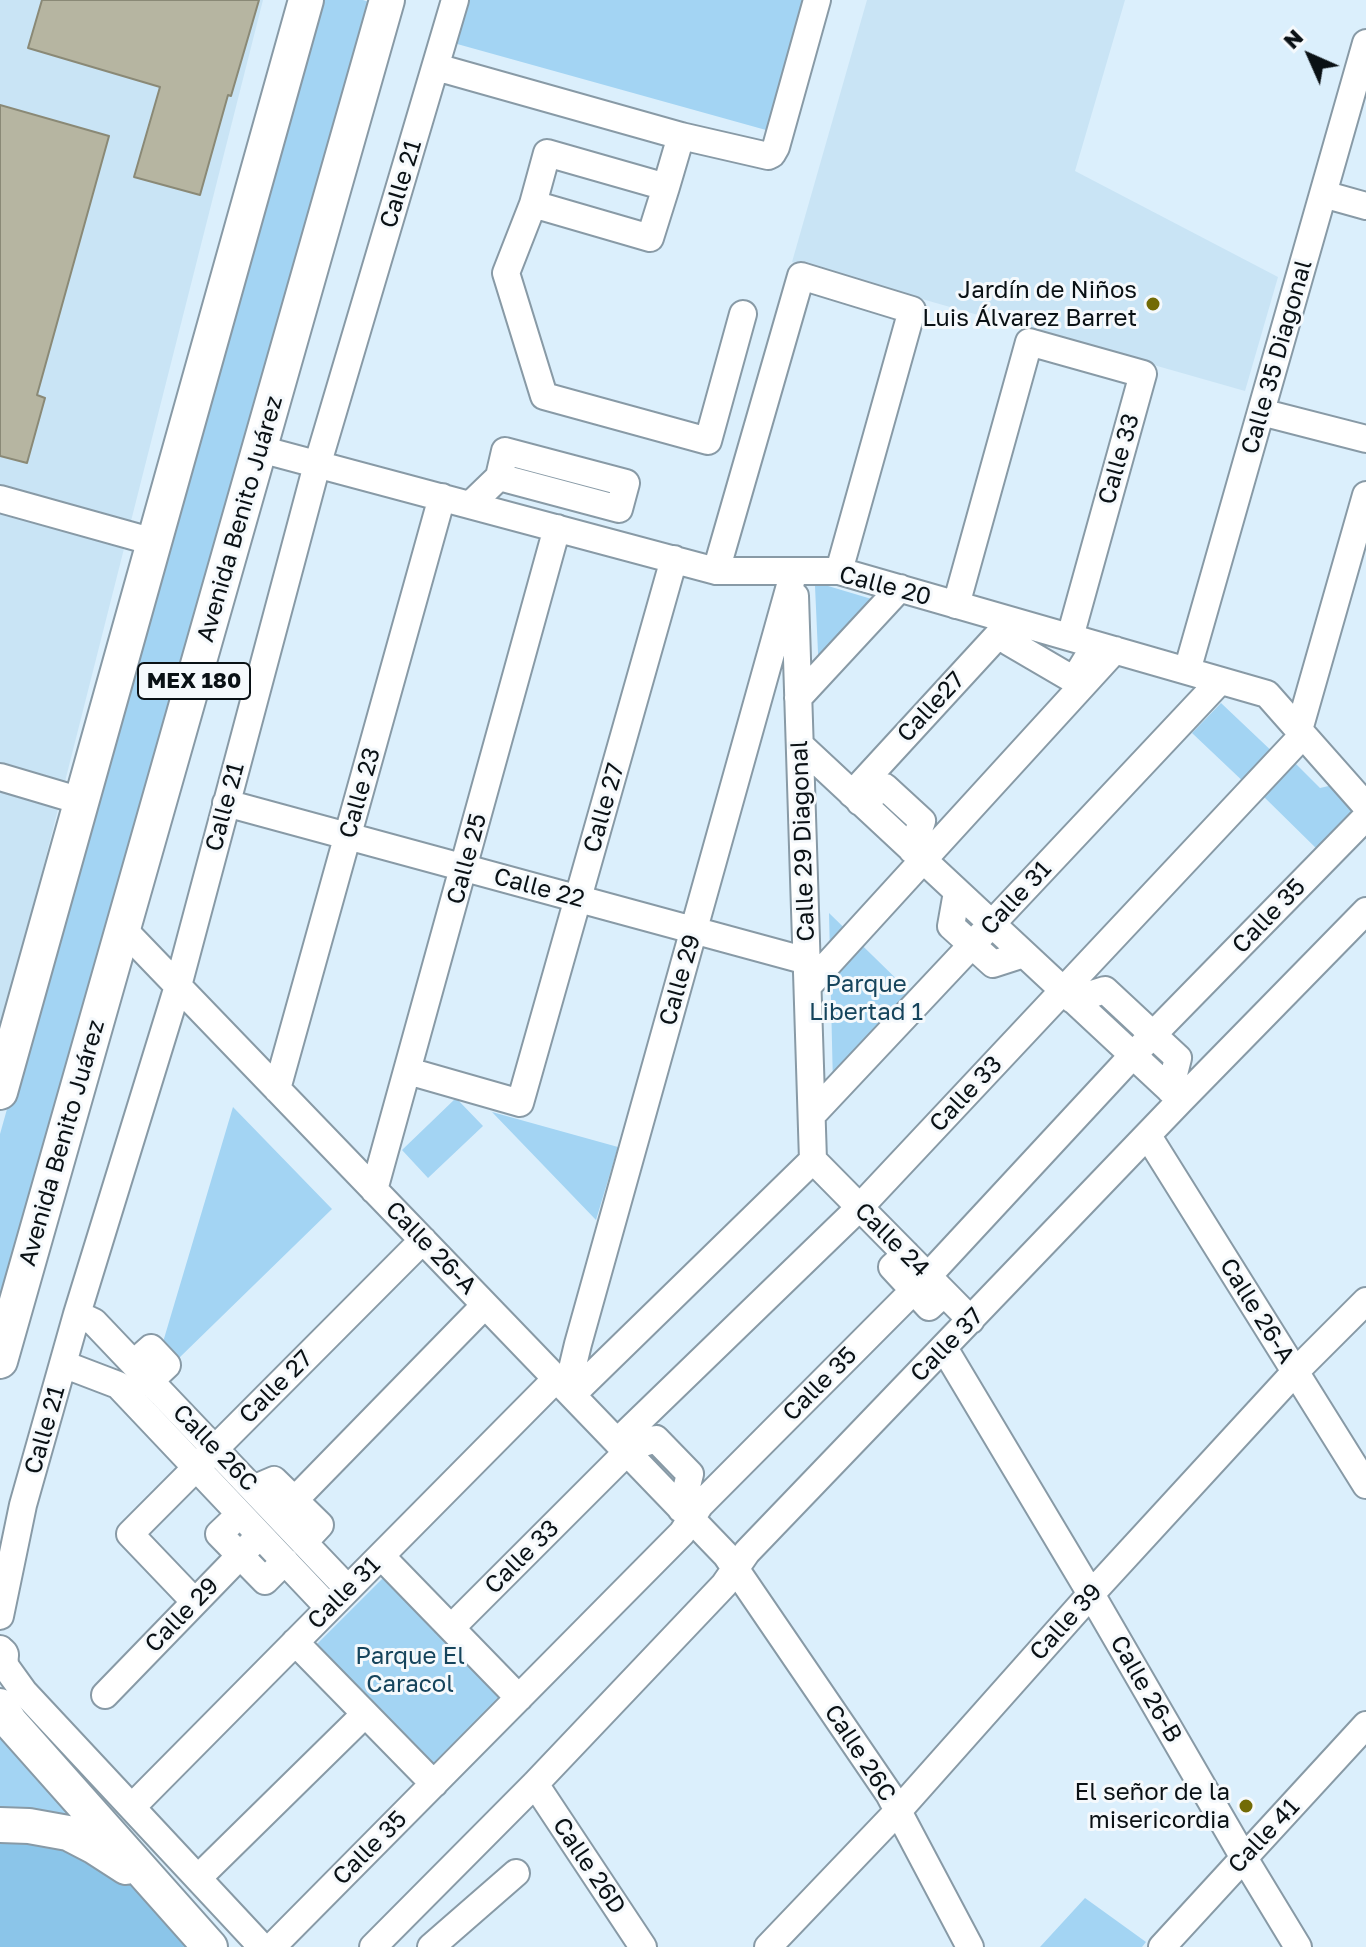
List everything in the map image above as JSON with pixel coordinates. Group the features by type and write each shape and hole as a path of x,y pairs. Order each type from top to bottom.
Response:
{"main road":[{"name":"MEX 180","path":"0,1092 306,0"},
{"name":"Avenida Benito Juárez","path":"0,1361 387,0"},
{"path":"0,1652 0,1664"},
{"path":"0,1678 5,1714 210,1947"},
{"path":"0,1825 68,1833 118,1861 165,1895"}],"street":[{"name":"Calle 21","path":"0,1616 23,1505 77,1314 178,986 318,464 455,0"},
{"path":"436,67 681,136 768,156 776,147 817,0"},
{"name":"Calle 35 Diagonal","path":"1187,671 1366,43"},
{"path":"533,204 650,238 681,136"},
{"path":"666,187 547,153 533,204 506,273 544,396 708,441 743,314"},
{"path":"1323,194 1366,206"},
{"path":"716,571 801,276 912,310 839,571"},
{"name":"Calle 33","path":"956,605 1029,342 1143,374 1093,644"},
{"path":"1261,412 1366,439"},
{"name":"Calle 20","path":"260,449 716,571 839,571 1267,694 1365,806"},
{"path":"470,505 499,477 505,451 626,483 619,509 638,550"},
{"path":"1301,732 1366,495"},
{"name":"Calle 23","path":"277,1089 442,497"},
{"path":"1,503 154,542"},
{"name":"Calle 25","path":"374,1190 557,528"},
{"name":"Calle 27","path":"408,1071 520,1103 674,559"},
{"name":"Calle 29 Diagonal","path":"794,571 813,1160"},
{"name":"Calle 29","path":"565,1388 794,571"},
{"path":"798,698 900,588"},
{"path":"1016,622 1009,642 1074,680 1093,644"},
{"name":"Calle27","path":"856,798 1016,622"},
{"path":"807,974 918,855 1093,644"},
{"name":"Calle 31","path":"812,1115 1220,681"},
{"name":"Calle 33","path":"451,1628 623,1448 1068,995 1301,732"},
{"path":"800,745 1176,1095"},
{"path":"0,777 81,801"},
{"name":"Calle 22","path":"226,803 693,930 807,974"},
{"name":"Calle 35","path":"272,1947 682,1533 691,1511 928,1286 1133,1055 1365,806"},
{"path":"957,892 951,926 993,964 1024,954"},
{"name":"Calle 37","path":"373,1947 535,1784 724,1585 747,1552 1148,1136 1176,1095 1361,928"},
{"name":"Calle 26-A","path":"123,929 623,1448"},
{"path":"1068,995 1105,990 1178,1058 1176,1095"},
{"name":"Calle 26-A","path":"1148,1136 1366,1485"},
{"name":"Calle 31","path":"132,1807 381,1556 813,1160"},
{"name":"Calle 24","path":"813,1160 906,1254 928,1286 971,1320"},
{"name":"Calle 27","path":"195,1602 130,1534 423,1240"},
{"name":"Calle 39","path":"768,1947 898,1811 1091,1594 1295,1372 1366,1301"},
{"path":"287,1508 485,1305"},
{"name":"Calle 26C","path":"77,1314 94,1322 253,1489 287,1508 304,1542 348,1589"},
{"name":"Calle 26-B","path":"944,1348 1298,1947"},
{"name":"Calle 26C","path":"63,1364 118,1385 329,1608"},
{"path":"623,1448 656,1439 690,1474 691,1511 736,1569"},
{"path":"240,1514 219,1534 240,1556 265,1581 285,1561"},
{"name":"Calle 29","path":"105,1695 260,1535"},
{"path":"381,1556 519,1698"},
{"name":"Calle 26C","path":"736,1569 889,1794 970,1947"},
{"path":"295,1642 434,1784"},
{"path":"0,1652 14,1680 262,1947"},
{"path":"198,1878 365,1714"},
{"name":"Calle 41","path":"1162,1947 1366,1725"},
{"name":"Calle 26D","path":"535,1784 643,1947"},
{"path":"431,1947 516,1873"}],"shaded area":[{"path":"0,0 263,0 0,1038"},
{"path":"867,0 1125,0 1075,171 1278,277 1245,391 792,262"},
{"path":"0,1837 89,1850 135,1887 190,1947 0,1947"}],"green space":[{"path":"318,0 363,0 372,3 0,1327 0,1134"},
{"path":"462,0 804,0 766,130 450,42"},
{"path":"818,583 885,603 819,675 815,586"},
{"path":"1221,703 1278,757 1249,787 1192,733"},
{"path":"1292,760 1320,788 1333,785 1360,818 1323,855 1261,794"},
{"name":"Parque Libertad 1","path":"829,913 916,998 833,1086"},
{"path":"456,1098 483,1126 428,1178 402,1150"},
{"path":"233,1107 332,1209 178,1359 163,1342"},
{"path":"492,1112 618,1147 596,1220"},
{"name":"Parque El Caracol","path":"385,1576 503,1696 434,1764 316,1645"},
{"path":"0,1720 110,1843 0,1816"},
{"path":"1085,1898 1146,1942 1142,1947 1040,1947"}],"building":[{"path":"42,0 259,0 200,195 134,177 160,87 28,48"},
{"path":"0,105 109,136 37,395 45,398 27,463 0,456"}],"place":[{"name":"Jardín de Niños Luis Álvarez Barret","path":"1153,304"},
{"name":"El señor de la misericordia","path":"1246,1806"}]}
